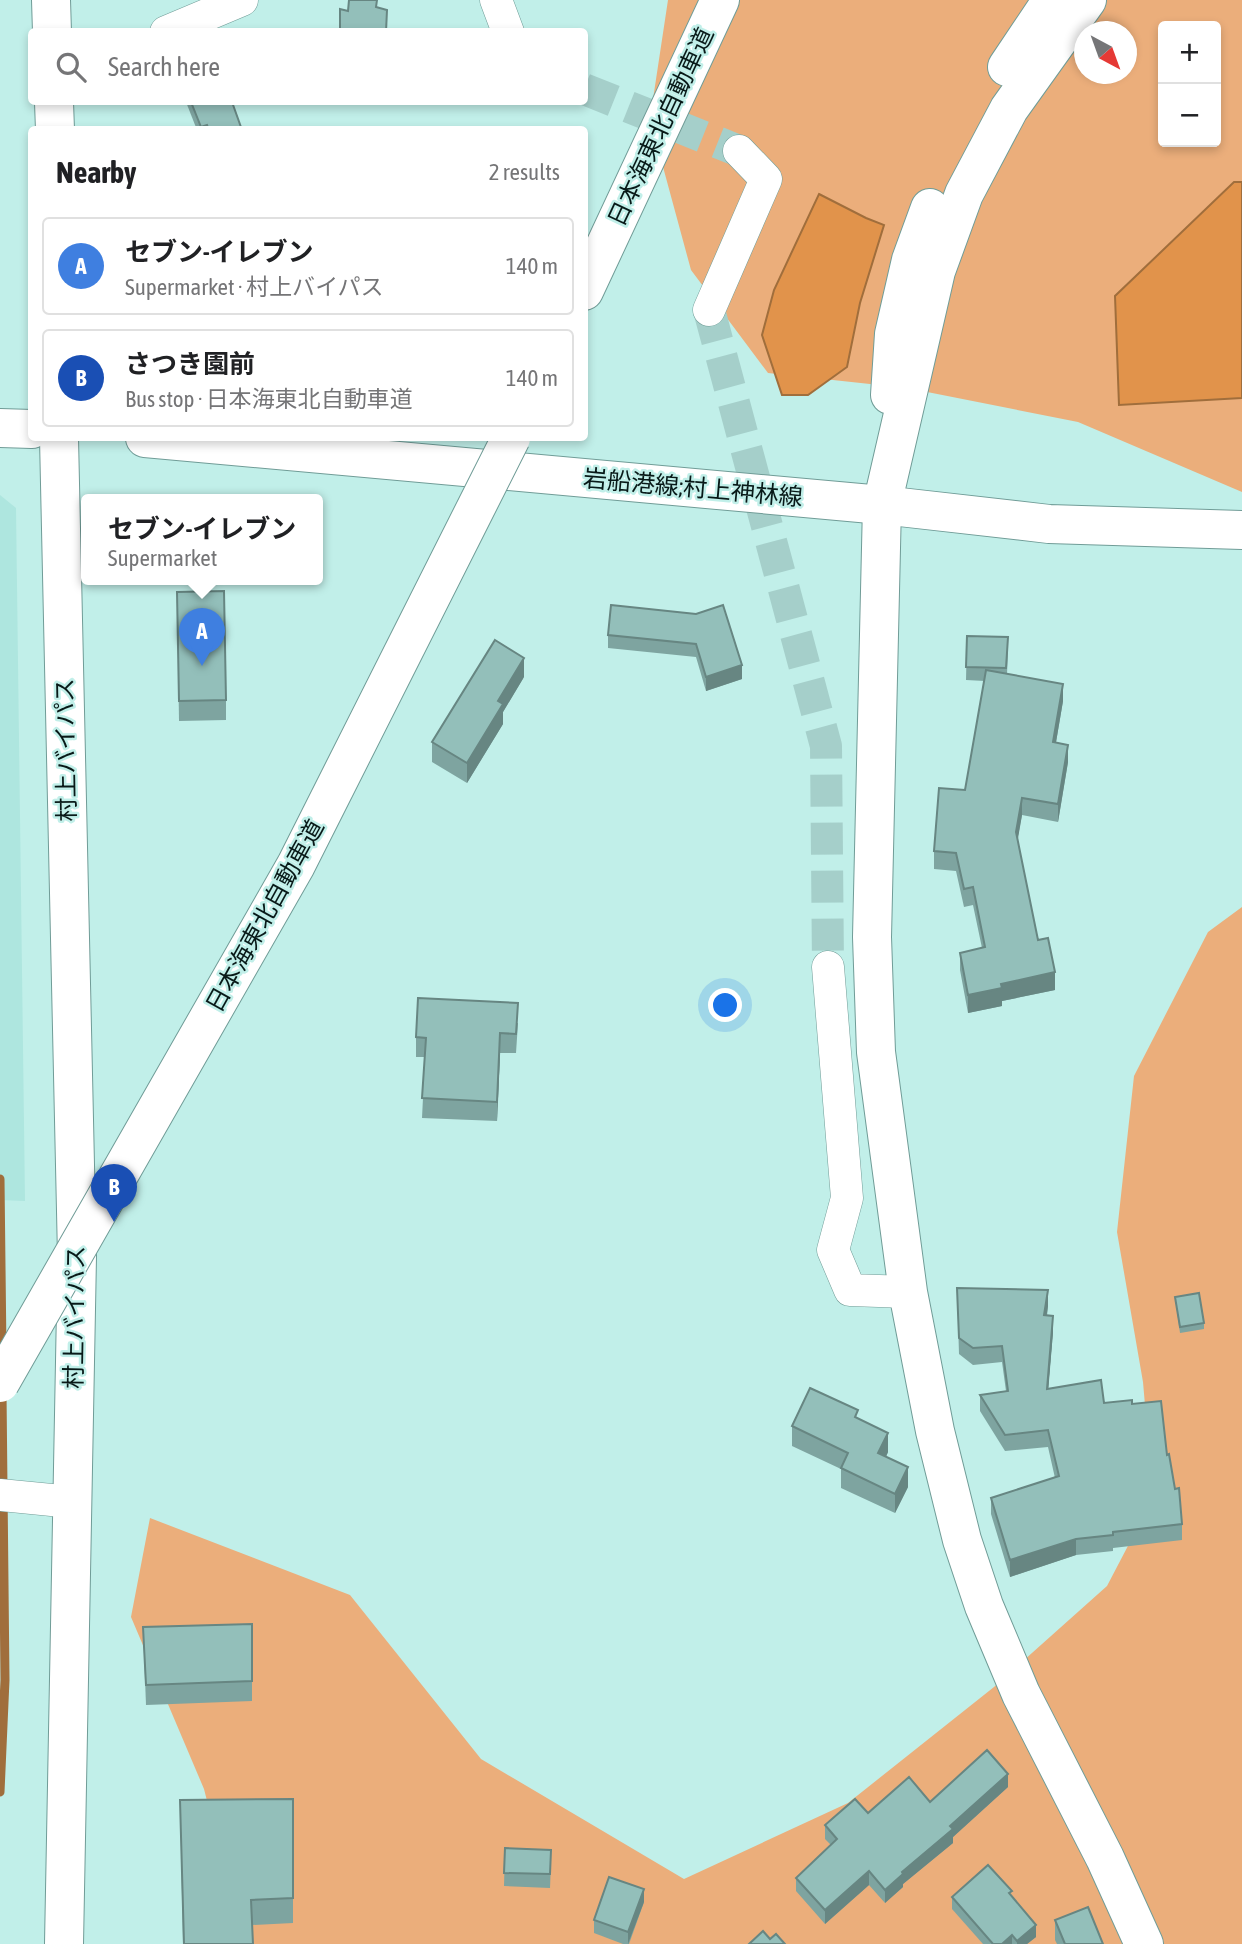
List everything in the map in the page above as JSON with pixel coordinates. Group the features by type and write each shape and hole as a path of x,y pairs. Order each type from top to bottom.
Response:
{"main road":[{"path":"51,0 52,28"},
{"name":"日本海東北自動車道","path":"588,282 720,0"},
{"path":"1052,0 985,101 940,182 911,260 894,334 882,505 872,937 876,1052 908,1292 935,1431 962,1540 984,1606 1021,1694 1105,1858 1144,1944"},
{"path":"882,505 936,271 964,194 1009,109 1087,0"},
{"path":"54,105 54,126"},
{"name":"村上バイパス","path":"60,441 77,1256 64,1944"},
{"name":"岩船港線;村上神林線","path":"178,441 882,505 1049,524 1242,530"},
{"name":"日本海東北自動車道","path":"0,1383 296,865 509,441"}],"street":[{"path":"176,28 242,0"},
{"path":"496,0 506,28"},
{"path":"709,310 766,180 739,151"},
{"path":"828,967 847,1198 833,1250 850,1290 908,1292"},
{"path":"0,1496 72,1502"}],"shaded area":[{"path":"668,0 1242,0 1242,492 1078,422 907,388 768,373 691,270 650,119"},
{"path":"1234,182 1242,182 1242,398 1119,405 1115,296"},
{"path":"819,194 884,225 860,303 847,367 808,395 782,395 762,335 774,290"},
{"path":"0,495 16,508 25,1201 0,1200"},
{"path":"1242,907 1242,1944 238,1944 240,1930 204,1789 131,1617 150,1518 350,1595 481,1759 684,1879 848,1803 994,1687 1107,1586 1153,1498 1143,1382 1117,1232 1134,1076 1208,932"}],"building":[{"path":"349,0 377,0 376,7 387,10 386,28 340,28 340,9 348,11"},
{"path":"192,105 233,105 241,126 207,125 201,126"},
{"path":"224,591 226,700 179,701 177,592"},
{"path":"611,605 696,614 723,605 742,665 706,677 696,644 608,635"},
{"path":"967,636 1008,637 1006,668 966,667"},
{"path":"495,640 524,658 498,701 503,704 467,763 432,742"},
{"path":"986,670 1063,684 1053,742 1068,745 1058,804 1022,798 1016,832 1038,940 1048,938 1055,972 1001,984 1002,988 968,995 960,953 985,947 973,887 964,889 956,853 934,851 939,788 965,790"},
{"path":"418,998 518,1003 516,1034 500,1033 497,1102 422,1098 426,1038 416,1037"},
{"path":"957,1288 1048,1290 1044,1315 1053,1316 1047,1389 1101,1380 1104,1403 1161,1401 1167,1455 1169,1454 1175,1489 1179,1488 1182,1524 1076,1539 1010,1560 991,1498 1059,1476 1048,1430 1005,1435 980,1395 1008,1391 1002,1346 973,1348 959,1338"},
{"path":"1199,1293 1204,1323 1180,1327 1175,1297"},
{"path":"810,1388 858,1410 855,1417 888,1433 878,1453 908,1467 895,1494 841,1468 848,1453 792,1426"},
{"path":"252,1624 252,1681 146,1685 143,1627"},
{"path":"987,1750 1008,1774 950,1826 953,1829 885,1890 869,1871 825,1910 796,1878 837,1839 825,1825 855,1799 868,1813 909,1777 930,1802"},
{"path":"293,1799 293,1898 251,1900 253,1944 184,1944 180,1800"},
{"path":"505,1848 551,1850 550,1874 504,1873"},
{"path":"988,1865 1012,1891 1009,1893 1036,1925 1017,1941 1012,1935 1002,1944 993,1944 952,1897"},
{"path":"609,1877 644,1889 628,1932 594,1920"},
{"path":"1088,1907 1103,1944 1065,1944 1055,1920"},
{"path":"763,1931 770,1939 776,1934 785,1944 749,1944"}],"waterway":[{"path":"0,1179 2,1353"},
{"path":"0,1792 5,1680 2,1392"}],"tunnel":[{"path":"588,91 739,151"},
{"path":"709,310 826,746 828,967"}],"place":[{"name":"セブン-イレブン","path":"202,666"},
{"name":"さつき園前","path":"114,1222"}]}
